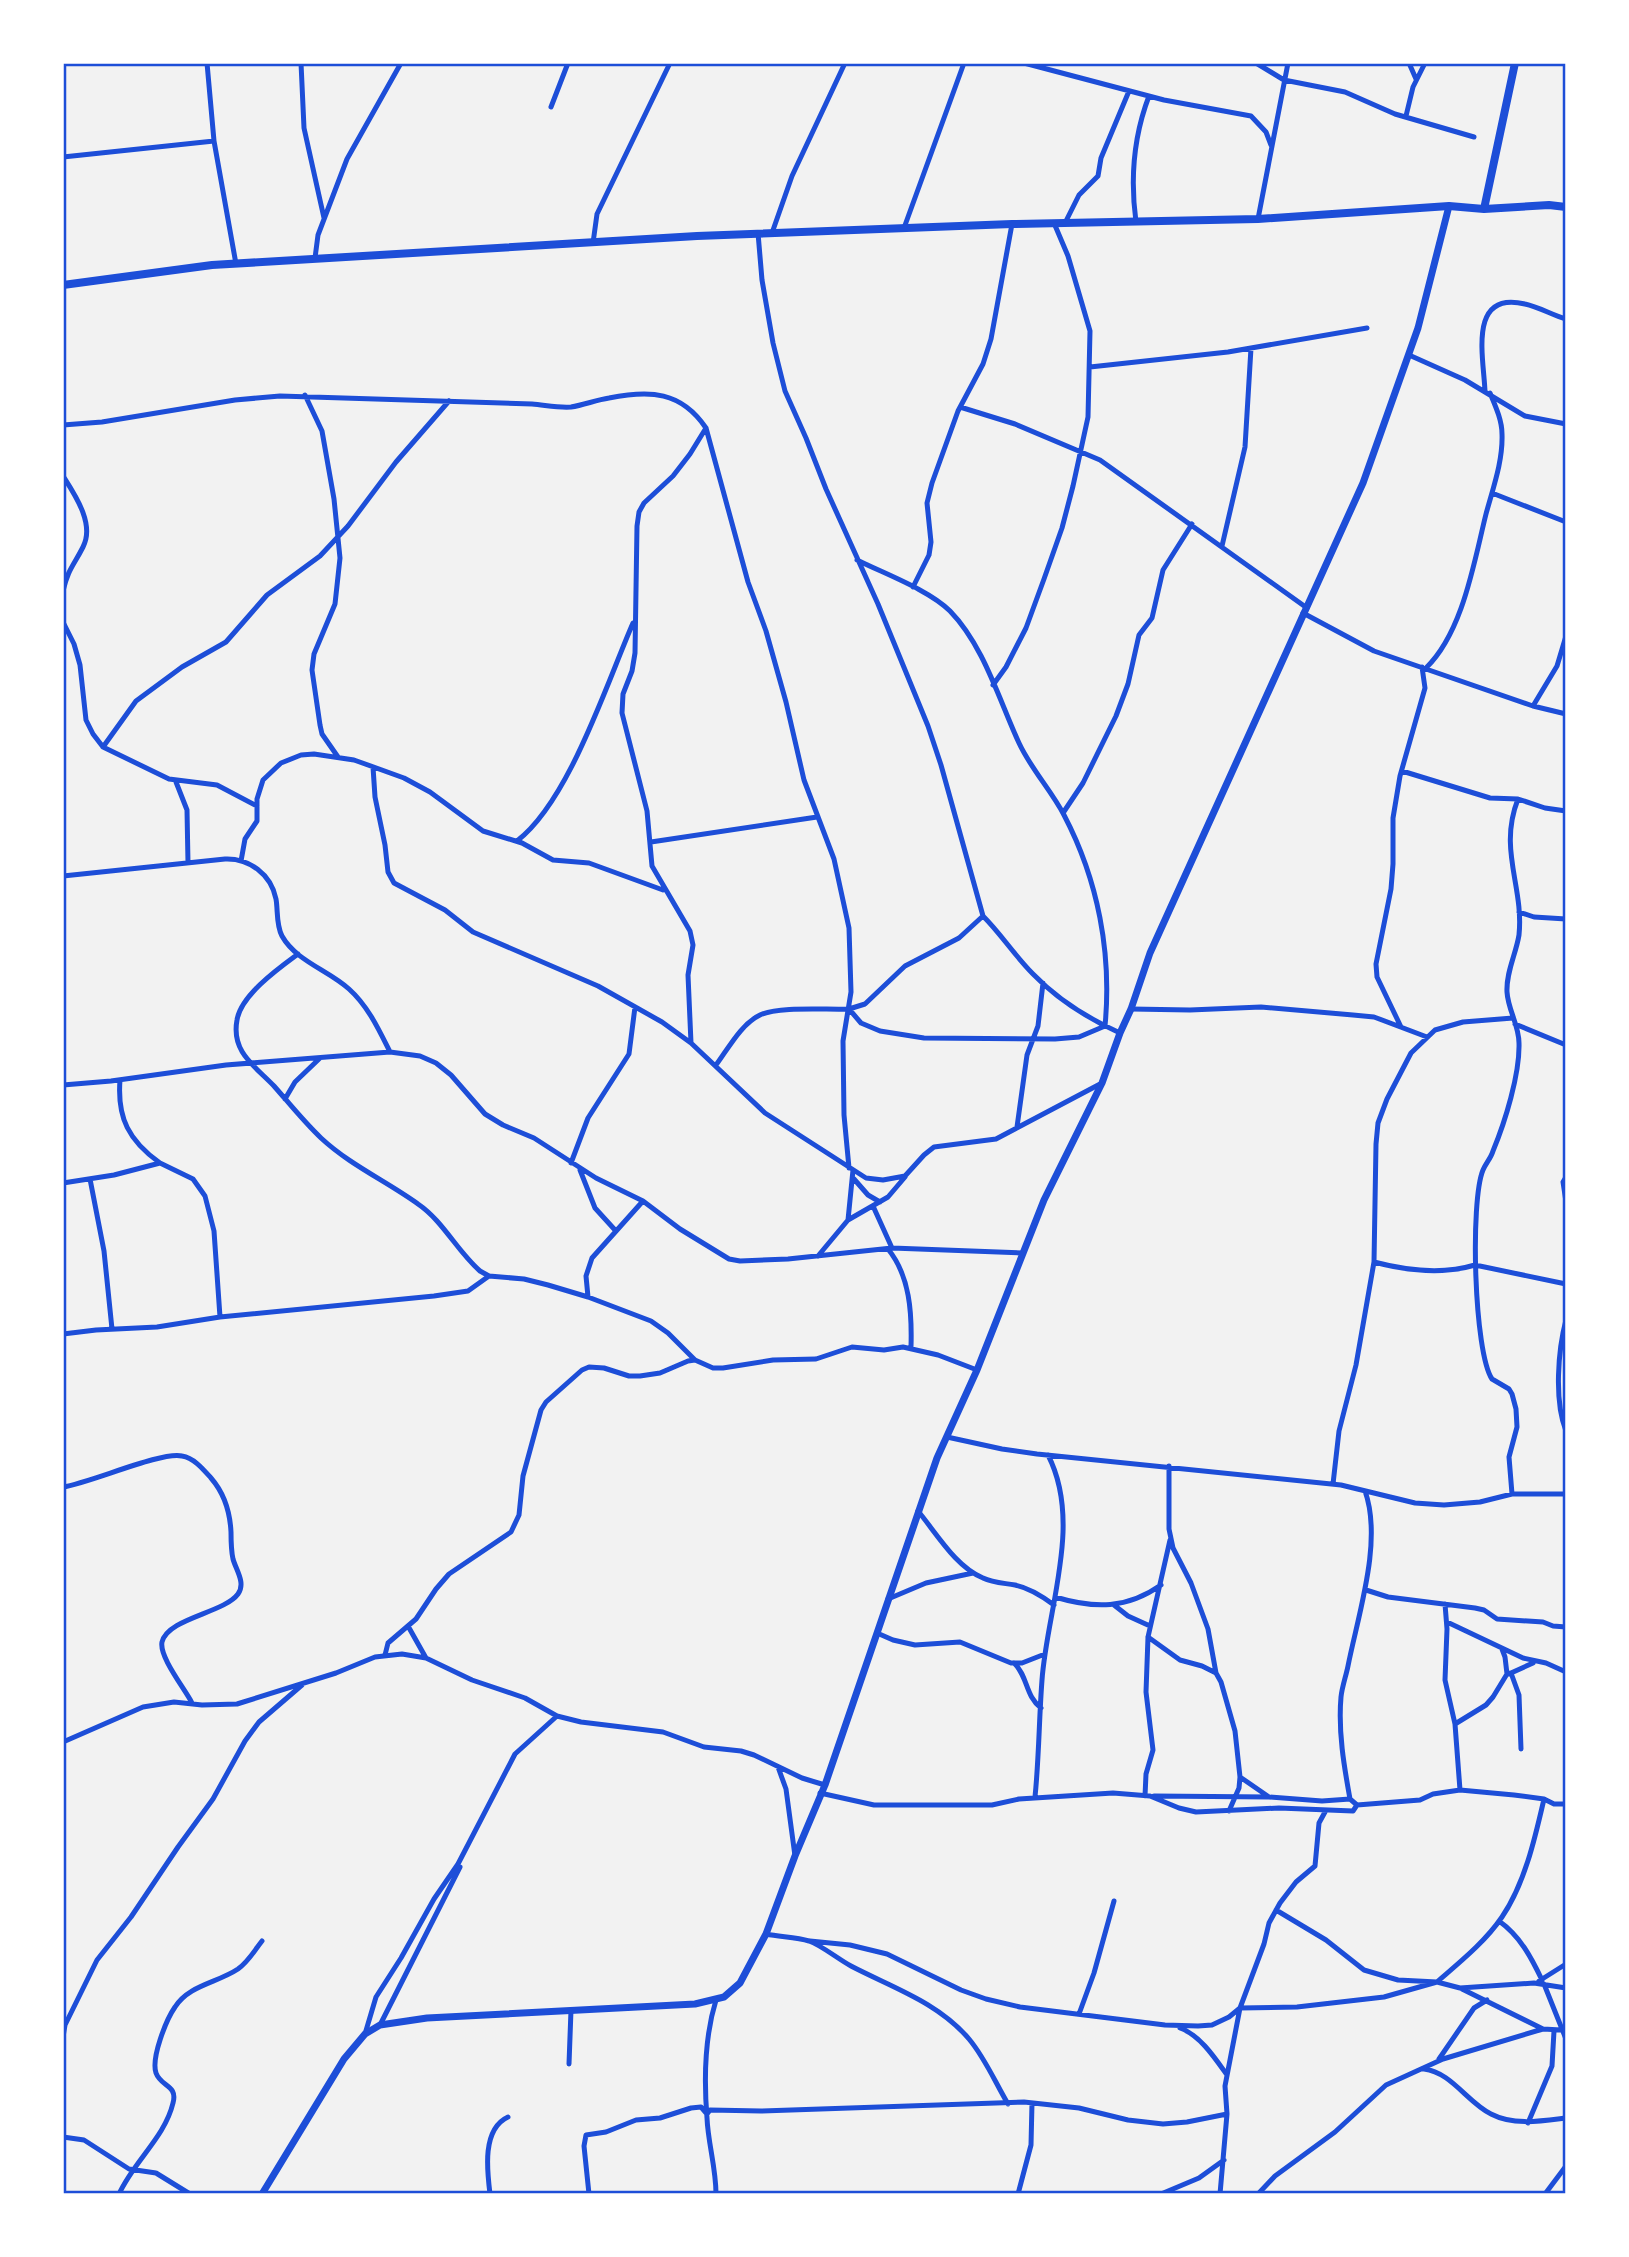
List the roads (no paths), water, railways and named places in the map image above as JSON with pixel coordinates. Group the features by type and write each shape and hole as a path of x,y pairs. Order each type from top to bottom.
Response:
{"main road":[{"path":"1483,209 1515,63"},
{"path":"63,285 236,264 315,258 758,233 1258,219 1450,206 1483,209 1549,205 1566,207"},
{"path":"262,2194 344,2059 365,2034 380,2025 427,2018 667,2006 716,2000 730,1993 740,1983 766,1934 822,1789 937,1458 977,1370 1044,1200 1102,1083 1150,953 1363,483 1418,328 1450,206"}],"street":[{"path":"207,63 214,141 236,264"},
{"path":"301,63 303,128 324,219"},
{"path":"315,258 318,235 347,159 401,63"},
{"path":"551,107 568,63"},
{"path":"593,243 597,214 670,63"},
{"path":"772,233 792,176 845,63"},
{"path":"904,228 964,63"},
{"path":"1024,63 1149,96 1251,116 1266,132 1271,145"},
{"path":"1256,63 1284,80 1345,92 1395,114 1474,137"},
{"path":"1258,219 1288,63"},
{"path":"1409,63 1416,79"},
{"path":"1406,116 1416,79 1425,63"},
{"path":"1065,223 1076,200 1098,176 1101,158 1129,91"},
{"path":"1136,222 1132,197 1136,132 1149,96"},
{"path":"63,157 214,141"},
{"path":"993,685 1006,667 1026,628 1062,528 1082,452 1088,417 1090,331 1068,256 1054,223"},
{"path":"913,587 929,555 931,542 927,503 932,483 960,407 983,364 991,339 1012,224"},
{"path":"758,233 762,280 785,391 928,726 983,916 1043,983 1068,1005 1119,1033"},
{"path":"1401,1027 1377,977 1376,964 1391,889 1393,818 1402,771 1423,696 1424,668 1434,660 1452,630 1476,555 1500,456 1502,435 1488,392 1482,329 1489,312 1498,305 1509,302 1523,303 1566,319"},
{"path":"1090,367 1251,348 1367,328"},
{"path":"1222,546 1245,447 1251,348"},
{"path":"1409,355 1440,367 1488,392 1525,416 1566,424"},
{"path":"63,425 102,422 235,400 305,396 561,407 630,395 670,396 697,415 706,428 748,582 766,631 804,780 834,859 849,928 849,1009 843,1041 844,1115 851,1171 848,1220"},
{"path":"305,396 322,431 334,499 340,558 333,615 314,654 312,670 320,725 338,757"},
{"path":"103,747 136,701 182,667 226,642 267,595 310,565 337,538 396,462 449,401"},
{"path":"960,407 1016,424 1082,452 1118,471 1222,546 1305,611 1374,651 1533,706 1566,714"},
{"path":"691,1042 688,975 693,945 690,930 652,866 647,811 622,713 623,694 632,671 635,653 639,512 644,503 666,484 690,454 706,428"},
{"path":"63,476 79,505 86,533 82,548 68,570 63,591"},
{"path":"1492,493 1566,522"},
{"path":"1063,813 1083,783 1116,716 1128,684 1139,635 1152,618 1163,570 1192,524"},
{"path":"857,559 926,594 950,611 970,640 1022,750 1063,813 1082,855 1099,906 1105,943 1105,1026"},
{"path":"517,841 536,823 564,780 634,621"},
{"path":"63,622 74,644 80,665 86,720 103,747 176,782 217,785 257,806"},
{"path":"1533,706 1557,666 1566,636"},
{"path":"241,861 245,839 257,823 258,791 263,779 281,763 301,755 314,754 338,757 413,782 483,831 495,837 517,841 553,860 589,863 666,892"},
{"path":"373,767 375,797 388,872 394,883 445,910 473,932 598,986 691,1042 765,1113 823,1148 851,1171 868,1195 880,1202"},
{"path":"1402,771 1490,798 1518,799 1545,808 1566,811"},
{"path":"176,782 187,810 188,863"},
{"path":"1512,1494 1509,1457 1517,1427 1516,1409 1512,1394 1504,1385 1492,1379 1486,1365 1475,1265 1477,1212 1483,1170 1493,1153 1515,1083 1519,1046 1508,1003 1507,981 1519,935 1519,912 1511,865 1510,825 1518,799"},
{"path":"650,842 817,817"},
{"path":"63,876 225,859 255,866 276,898 281,935 298,954 349,990 372,1018 390,1052"},
{"path":"1519,912 1534,917 1566,919"},
{"path":"716,1065 746,1026 759,1015 773,1011 849,1009 865,1004 905,966 959,938 983,916"},
{"path":"298,954 257,988 240,1011 236,1034 238,1044 249,1063 321,1138 356,1165 426,1210 472,1265 489,1276 524,1279 588,1297 651,1321 668,1333 695,1360 713,1368 773,1360 816,1359 852,1347 884,1350 911,1347 977,1370"},
{"path":"1017,1127 1027,1055 1038,1026 1043,983"},
{"path":"570,1163 588,1118 629,1054 635,1007"},
{"path":"1131,1009 1261,1007 1374,1017 1427,1037"},
{"path":"849,1009 861,1023 880,1031 924,1038 1079,1037 1105,1026"},
{"path":"1334,1484 1339,1431 1356,1365 1374,1262 1374,1172 1378,1123 1411,1053 1427,1037 1449,1024 1514,1021 1566,1045"},
{"path":"63,1084 120,1080 249,1063 390,1052 420,1056 451,1074 485,1114 534,1138 580,1170 643,1201 680,1229 729,1259 740,1261 818,1256 890,1248 1022,1253"},
{"path":"285,1098 301,1075 321,1058"},
{"path":"120,1080 120,1110 137,1143 160,1163 194,1180 205,1196 214,1231 220,1317"},
{"path":"818,1256 848,1220 888,1197 923,1155 934,1147 996,1139 1102,1083"},
{"path":"63,1183 160,1163"},
{"path":"580,1170 595,1208 614,1230"},
{"path":"851,1171 874,1180 905,1176"},
{"path":"1566,1177 1563,1182 1566,1202"},
{"path":"90,1179 104,1251 112,1329"},
{"path":"588,1297 588,1265 614,1230 643,1201"},
{"path":"873,1206 905,1279 911,1347"},
{"path":"1374,1262 1396,1268 1422,1270 1448,1270 1475,1265 1566,1284"},
{"path":"63,1334 157,1327 220,1317 461,1292 473,1289 489,1276"},
{"path":"1566,1320 1561,1340 1559,1382 1566,1431"},
{"path":"385,1655 388,1643 424,1609 449,1574 507,1536 515,1524 520,1510 523,1476 541,1410 546,1402 589,1367 608,1368 629,1376 640,1376 660,1373 678,1364 695,1360"},
{"path":"947,1437 1002,1449 1048,1455 1334,1484 1415,1503 1444,1505 1480,1502 1512,1494 1566,1493"},
{"path":"63,1487 100,1478 158,1458 177,1455 203,1468 219,1487 229,1516 232,1557 241,1588 236,1597 173,1630 164,1637 162,1644 168,1664 192,1703"},
{"path":"1035,1797 1045,1654 1062,1560 1061,1510 1055,1469 1048,1455"},
{"path":"1169,1466 1173,1548 1191,1583 1208,1629 1216,1673 1235,1731 1240,1777 1229,1811"},
{"path":"1365,1491 1371,1517 1366,1590 1341,1697 1342,1745 1350,1799 1357,1805 1420,1800 1433,1794 1460,1790 1566,1804"},
{"path":"918,1511 957,1559 973,1573 986,1580 1034,1592 1054,1605"},
{"path":"1148,1796 1146,1774 1153,1750 1146,1692 1148,1637 1171,1537"},
{"path":"888,1599 926,1583 973,1573"},
{"path":"1055,1597 1066,1601 1114,1605 1135,1601 1161,1585"},
{"path":"1366,1590 1388,1598 1484,1610 1497,1619 1543,1622 1566,1627"},
{"path":"1445,1604 1445,1680 1455,1724 1460,1790"},
{"path":"1114,1605 1128,1616 1150,1626"},
{"path":"1447,1622 1502,1649 1566,1672"},
{"path":"408,1626 426,1658"},
{"path":"877,1633 915,1645 960,1642 995,1658 1014,1663 1045,1654"},
{"path":"1148,1637 1180,1660 1216,1673"},
{"path":"1502,1649 1519,1695 1521,1749"},
{"path":"63,1742 143,1707 174,1702 202,1705 237,1704 385,1655 413,1654 472,1680 525,1698 557,1716 581,1722 663,1732 704,1747 754,1755 822,1789 874,1805 992,1805 1035,1797 1113,1793 1322,1801 1350,1799"},
{"path":"1455,1724 1486,1705 1509,1673 1536,1662"},
{"path":"1014,1663 1023,1674 1029,1695 1041,1708"},
{"path":"63,2037 65,2025 97,1960 139,1906 214,1799 245,1741 259,1722 303,1684"},
{"path":"380,2025 516,1756 557,1716"},
{"path":"365,2034 376,1997 433,1899 458,1864 515,1754 557,1716"},
{"path":"778,1767 786,1789 795,1856"},
{"path":"1240,1777 1269,1797"},
{"path":"1148,1796 1196,1812 1279,1808 1325,1812 1353,1811 1357,1805"},
{"path":"766,1934 850,1945 887,1954 950,1985 986,1999 1020,2007 1174,2025 1212,2025 1240,2008 1297,2007 1384,1997 1437,1982 1475,1949 1499,1921 1516,1892 1544,1799"},
{"path":"1220,2194 1227,2114 1227,2075 1240,2008 1269,1923 1296,1882 1315,1867 1318,1823 1325,1812"},
{"path":"1079,2014 1094,1973 1114,1901"},
{"path":"1276,1910 1325,1940 1364,1970 1398,1980 1437,1982 1460,1988 1544,2029"},
{"path":"1499,1921 1519,1940 1532,1960 1566,2039"},
{"path":"119,2194 132,2169 161,2132 172,2109 175,2096 173,2090 158,2076 156,2068 160,2042 173,2009 186,1994 239,1968 262,1941"},
{"path":"810,1941 854,1968 935,2008 951,2020 977,2050 1008,2104"},
{"path":"1543,1982 1566,1964"},
{"path":"1460,1988 1543,1982 1566,1988"},
{"path":"716,2000 708,2028 704,2092 716,2194"},
{"path":"1438,2060 1474,2008 1487,2000"},
{"path":"569,2064 571,2010"},
{"path":"1174,2025 1189,2031 1227,2075"},
{"path":"1258,2194 1275,2176 1335,2133 1386,2085 1438,2060 1544,2029 1560,2027"},
{"path":"1528,2123 1552,2066 1560,2027"},
{"path":"1421,2069 1431,2070 1447,2080 1489,2114 1528,2123 1566,2118"},
{"path":"707,2114 710,2110 761,2111 1032,2103 1079,2108 1128,2120 1163,2124 1227,2114"},
{"path":"1018,2194 1031,2145 1032,2103"},
{"path":"590,2194 584,2146 586,2135 606,2132 631,2121 663,2117 694,2107 701,2107 707,2114"},
{"path":"490,2194 487,2161 492,2131 497,2123 508,2117"},
{"path":"63,2137 89,2142 132,2169 156,2173 190,2194"},
{"path":"1161,2194 1199,2178 1224,2160"},
{"path":"1545,2194 1566,2166"}]}
